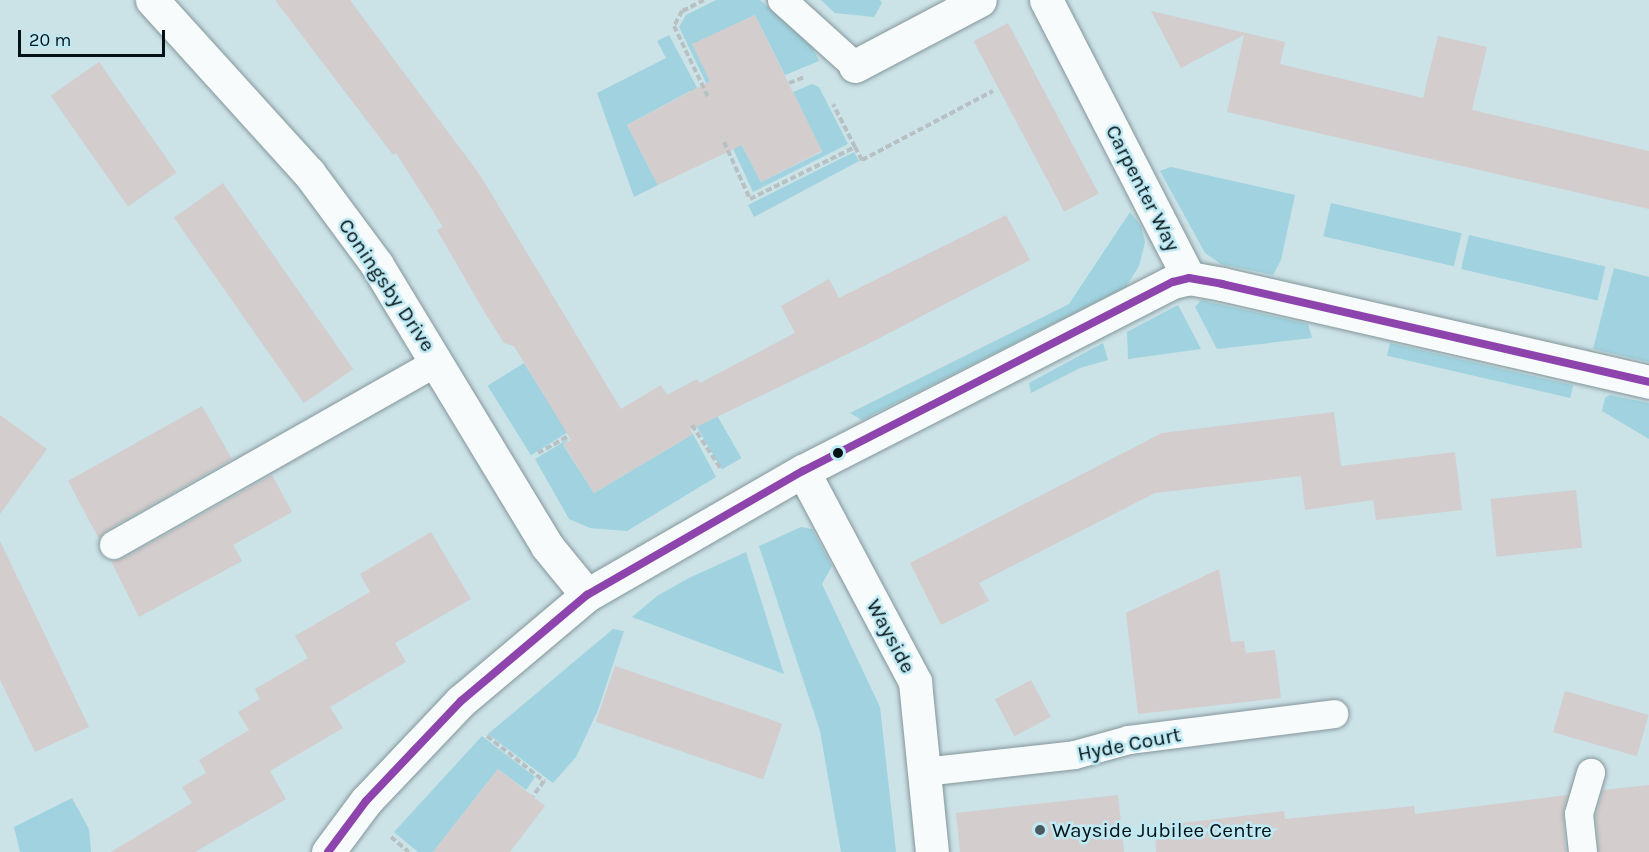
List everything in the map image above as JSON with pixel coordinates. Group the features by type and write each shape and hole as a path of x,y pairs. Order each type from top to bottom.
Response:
{"street":[{"name":"Coningsby Drive","path":"152,0 309,173 377,265 438,362 547,546 587,595"},
{"path":"855,66 980,0"},
{"name":"Carpenter Way","path":"1046,0 1189,278 1649,382"},
{"path":"328,852 366,801 461,701 587,595 803,471 1189,278"},
{"name":"Wayside","path":"803,471 915,682 932,852"}],"lane":[{"path":"782,0 855,66"},
{"path":"114,545 438,362"},
{"name":"Hyde Court","path":"924,772 1075,755 1129,740 1334,714"},
{"path":"1583,852 1579,814 1591,773"}],"path":[{"path":"704,0 682,11 674,26 708,97"},
{"path":"831,99 862,160 993,91"},
{"path":"724,142 750,199 855,147"},
{"path":"692,425 744,505"},
{"path":"482,732 544,781 533,796"},
{"path":"386,833 409,852"}],"shaded area":[{"path":"716,0 760,0 812,47 819,61 785,75 755,15 693,44 716,94 712,95 679,27 686,15"},
{"path":"821,0 880,0 882,3 874,17 835,13"},
{"path":"669,35 703,99 690,91 627,125 658,185 634,197 597,93 666,58 657,41"},
{"path":"812,84 819,87 848,144 753,192 729,140 737,136 761,182 822,152 793,92"},
{"path":"854,152 859,161 754,217 748,205"},
{"path":"1171,167 1295,195 1281,260 1273,275 1221,264 1205,253 1160,171"},
{"path":"1331,203 1462,233 1454,266 1323,236"},
{"path":"1130,212 1141,226 1145,242 1139,266 1126,287 862,420 850,413 1069,304"},
{"path":"1469,235 1605,266 1598,301 1461,269"},
{"path":"1614,268 1649,277 1649,362 1593,349"},
{"path":"1201,300 1308,324 1312,338 1217,349 1195,307"},
{"path":"1178,305 1201,349 1128,359 1127,332"},
{"path":"1103,343 1108,360 1080,368 1031,393 1029,383"},
{"path":"1390,343 1573,385 1570,398 1387,356"},
{"path":"524,363 567,433 531,455 488,386"},
{"path":"1610,395 1649,403 1649,439 1602,411 1605,398"},
{"path":"715,412 742,458 722,469 695,423"},
{"path":"693,434 716,477 627,531 590,528 569,519 535,459 570,438 563,445 594,493"},
{"path":"801,527 812,529 832,566 822,584 880,707 896,852 841,852 820,731 759,546"},
{"path":"746,552 784,674 632,617 657,596 689,578"},
{"path":"613,629 624,631 598,710 576,757 553,783 488,734"},
{"path":"482,736 535,777 526,790 498,769 433,852 418,852 394,832"},
{"path":"72,798 89,829 91,852 20,852 14,827"}],"building":[{"path":"275,0 350,0 480,175 621,409 661,385 667,395 697,379 700,383 795,333 781,306 829,279 839,298 1006,215 1030,260 866,345 690,430 693,434 594,493 563,444 571,440 514,346 504,343 485,313 437,230 443,227 396,153 393,155"},
{"path":"1151,11 1285,42 1280,64 1423,98 1438,36 1487,47 1472,110 1649,151 1649,209 1227,112 1244,35 1181,68"},
{"path":"755,15 822,151 761,182 742,145 658,185 627,125 710,81 692,44"},
{"path":"1008,23 1099,193 1064,212 974,41"},
{"path":"99,62 176,173 128,206 51,96"},
{"path":"223,183 353,369 304,403 174,217"},
{"path":"202,406 232,459 106,531 99,539 68,481"},
{"path":"1334,412 1341,466 1455,452 1462,510 1376,520 1373,500 1305,510 1301,476 1155,493 979,583 989,601 941,625 910,563 1162,433"},
{"path":"0,415 47,449 0,514"},
{"path":"272,475 292,512 233,545 242,561 139,617 111,561 122,559"},
{"path":"1576,490 1582,548 1497,557 1490,499"},
{"path":"431,532 471,599 395,643 406,662 330,707 343,728 270,771 286,799 195,852 111,852 192,803 182,787 206,773 199,760 249,730 238,712 260,699 255,689 308,658 295,636 370,592 360,574"},
{"path":"0,541 89,727 35,752 0,680"},
{"path":"1219,569 1231,642 1244,641 1246,653 1275,650 1281,698 1138,714 1126,613"},
{"path":"615,666 782,724 763,779 596,722"},
{"path":"1031,680 1051,717 1015,736 995,699"},
{"path":"1565,691 1649,715 1637,756 1553,732"},
{"path":"498,769 545,806 510,852 433,852"},
{"path":"1649,785 1649,852 1599,852 1596,816 1603,790"},
{"name":"Wayside Jubilee Centre","path":"1118,795 1124,852 960,852 956,813"},
{"path":"1567,795 1563,815 1566,852 1156,852 1155,826 1284,811 1285,819 1414,806 1415,814"}],"transit line":[{"path":"328,852 366,801 461,701 587,595 803,471 1173,282 1189,278 1222,284 1649,382"}],"place":[{"name":"Wayside Jubilee Centre","path":"1040,830"}]}
